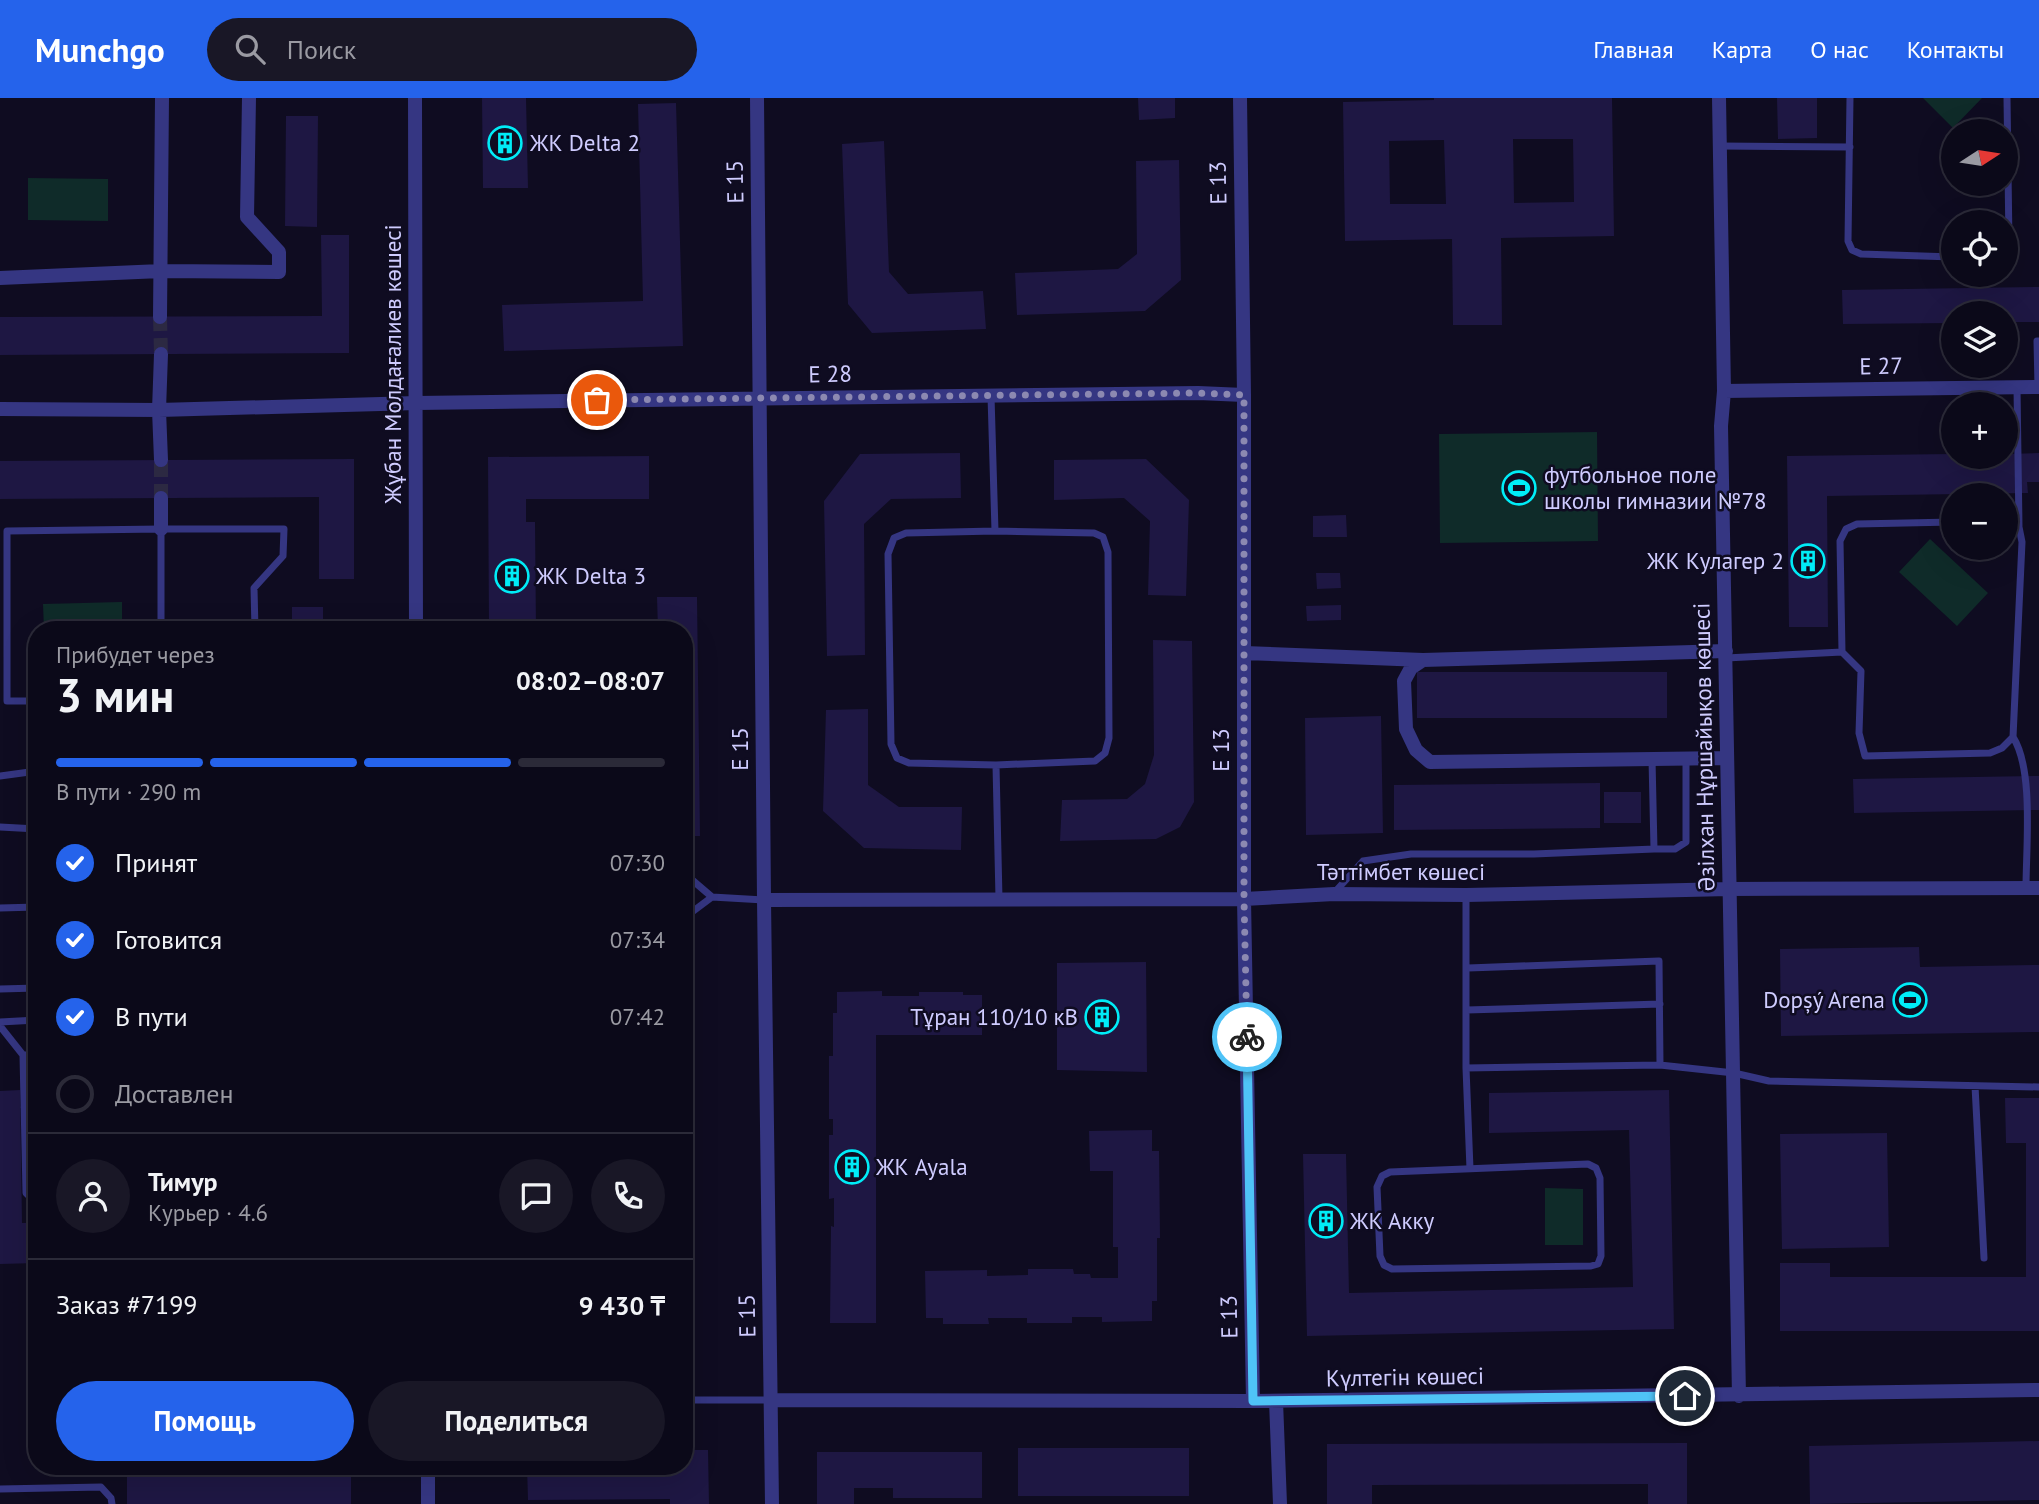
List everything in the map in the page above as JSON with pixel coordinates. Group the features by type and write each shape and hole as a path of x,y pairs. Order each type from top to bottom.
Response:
{"street":[{"path":"160,317 162,98"},
{"path":"0,278 161,271 279,272 279,252 247,216 249,98"},
{"name":"Жұбан Молдағалиев көшесі","path":"415,98 416,621"},
{"name":"E 15","path":"757,98 772,1504"},
{"name":"E 13","path":"1240,98 1244,395 1244,899 1253,1401"},
{"name":"Әзілхан Нұршайықов көшесі","path":"1719,98 1724,391 1721,426 1739,1396"},
{"path":"161,354 159,410 162,460"},
{"name":"E 27","path":"1724,391 2038,387"},
{"name":"E 28","path":"0,409 159,410 417,402 991,395 1244,395"},
{"path":"161,529 162,498"},
{"path":"1244,653 1423,660 1726,654"},
{"path":"1423,660 1411,667 1404,681 1406,729 1416,750 1430,762 1727,758"},
{"name":"Тәттімбет көшесі","path":"764,900 1244,899 1334,894 1466,895 2032,888"},
{"name":"Күлтегін көшесі","path":"771,1400 1276,1401 2039,1390"},
{"path":"1276,1401 1280,1504"},
{"path":"428,1475 428,1504"}],"lane":[{"path":"1850,98 1848,241 1852,250 1861,254 1941,257"},
{"path":"2007,98 2009,210"},
{"path":"1719,146 1850,147"},
{"path":"2038,387 2039,341"},
{"path":"2017,388 2019,527 2022,542 2013,737 2020,747 2026,776 2032,888"},
{"path":"991,395 995,531"},
{"path":"1941,522 1857,524 1846,529 1840,541 1842,652 1861,671 1859,733 1865,756 1990,753 2002,748 2013,737"},
{"path":"28,701 7,701 7,531 284,528 283,556 254,588 255,621"},
{"path":"161,529 161,621"},
{"path":"995,531 1094,533 1103,537 1108,552 1109,738 1105,753 1095,761 996,765 909,763 897,758 891,744 888,554 894,538 906,533 995,531"},
{"path":"1726,654 1842,652"},
{"path":"1334,894 1363,861 1411,854 1534,855 1675,849 1686,842 1686,758"},
{"path":"1652,759 1654,849"},
{"path":"996,765 999,900"},
{"path":"0,775 28,772"},
{"path":"0,827 28,829"},
{"path":"693,881 712,897 764,900"},
{"path":"1466,895 1466,1068 1470,1169"},
{"path":"693,911 712,897"},
{"path":"0,908 28,908"},
{"path":"1468,968 1659,961 1660,1065"},
{"path":"0,989 28,988"},
{"path":"1467,1010 1660,1004"},
{"path":"0,1024 28,1021"},
{"path":"0,1024 23,1055 28,1195"},
{"path":"23,1055 28,1055"},
{"path":"1466,1068 1660,1065 1734,1073 1769,1081 2039,1087"},
{"path":"1975,1086 1984,1258"},
{"path":"1588,1164 1596,1168 1600,1178 1601,1256 1598,1264 1392,1269 1384,1265 1380,1256 1377,1186 1382,1176 1390,1172 1470,1169 1588,1164"},
{"path":"693,1400 771,1400"},
{"path":"0,1489 101,1487 111,1498 111,1504"}],"green space":[{"path":"1923,98 1982,98 1962,119 1944,119"},
{"path":"28,178 108,179 108,221 28,220"},
{"name":"футбольное поле школы гимназии №78","path":"1597,432 1598,541 1440,543 1439,434"},
{"path":"1930,539 1941,549 1941,560 1953,560 1988,593 1957,626 1899,572"},
{"path":"122,602 122,621 44,621 43,604"},
{"path":"1545,1188 1583,1189 1583,1245 1545,1245"}],"building":[{"name":"ЖК Delta 2","path":"482,98 526,98 528,188 483,188"},
{"path":"1138,98 1175,98 1175,118 1139,120"},
{"path":"1612,98 1614,236 1501,238 1502,325 1453,325 1452,239 1345,241 1343,102","holes":["1513,139 1573,139 1574,202 1514,203","1444,140 1446,204 1390,204 1389,141"]},
{"path":"1777,98 1817,98 1817,138 1778,139"},
{"path":"676,103 683,346 504,351 502,305 643,301 638,104"},
{"path":"286,116 318,116 317,227 285,226"},
{"path":"884,141 889,272 908,294 983,291 986,329 872,333 848,304 842,144"},
{"path":"1179,160 1181,280 1145,311 1017,315 1015,273 1118,269 1137,254 1136,161"},
{"path":"321,235 349,235 349,353 0,355 0,317 322,316"},
{"path":"2039,287 2039,322 2018,322 2018,301 1941,301 1941,323 1843,324 1842,290"},
{"path":"960,453 961,498 891,499 864,524 865,655 827,656 824,501 860,454"},
{"name":"ЖК Кулагер 2","path":"2039,453 2039,482 2027,482 2028,493 2018,493 2018,483 1941,483 1941,494 1827,496 1828,627 1789,627 1787,456 1941,454 1941,469 2018,469 2018,454"},
{"name":"ЖК Delta 3","path":"649,456 649,499 526,499 526,522 535,522 536,621 489,621 488,457"},
{"path":"354,459 354,579 319,579 319,497 0,499 0,461"},
{"path":"1146,459 1189,500 1186,596 1148,595 1150,521 1124,498 1054,500 1054,460"},
{"path":"1346,515 1347,537 1313,537 1313,516"},
{"path":"1316,573 1340,573 1341,588 1317,589"},
{"path":"657,597 697,597 700,836 693,836 693,621 658,621"},
{"path":"1341,605 1341,620 1307,621 1306,606"},
{"path":"292,607 323,607 323,621 292,621"},
{"path":"1153,640 1192,641 1194,802 1180,827 1156,839 1060,841 1062,800 1127,799 1145,784 1154,755"},
{"path":"1417,672 1667,672 1667,718 1417,718"},
{"path":"868,709 868,785 899,807 962,807 961,850 864,848 823,811 826,710"},
{"path":"1381,716 1383,833 1306,835 1305,718"},
{"path":"2039,776 2039,810 1854,813 1853,779"},
{"path":"1600,783 1600,828 1394,830 1394,785"},
{"path":"1604,792 1641,792 1641,823 1604,823"},
{"name":"Dopșý Arena","path":"1919,947 1920,967 2039,965 2039,1032 1781,1036 1780,949"},
{"name":"Тұран 110/10 кВ","path":"1146,962 1147,1072 1057,1070 1057,963"},
{"name":"ЖК Ayala","path":"882,991 882,996 919,996 919,992 982,995 982,1035 876,1035 876,1323 830,1323 831,1226 834,1227 834,1198 829,1199 829,1135 833,1135 833,1119 829,1119 829,1056 833,1056 833,1013 837,1013 837,992"},
{"path":"693,1049 695,1215 693,1215"},
{"path":"20,1090 22,1223 28,1223 28,1263 0,1264 0,1091"},
{"name":"ЖК Акку","path":"1669,1090 1674,1329 1307,1336 1303,1154 1346,1154 1349,1293 1633,1287 1629,1130 1489,1133 1489,1093"},
{"path":"2005,1098 2039,1098 2039,1331 1780,1331 1780,1263 1830,1263 1830,1277 2026,1277 2026,1143 2006,1143"},
{"path":"1152,1130 1152,1151 1159,1151 1160,1238 1157,1238 1157,1301 1152,1301 1152,1321 1102,1322 1102,1317 1072,1317 1072,1323 1027,1323 1027,1318 988,1318 989,1324 943,1324 943,1318 926,1318 925,1271 987,1270 987,1276 1028,1275 1028,1269 1073,1269 1074,1274 1090,1274 1091,1278 1118,1278 1118,1247 1113,1247 1113,1171 1090,1171 1089,1131"},
{"path":"1887,1133 1889,1247 1782,1249 1780,1134"},
{"path":"2039,1441 2039,1500 1810,1504 1809,1446"},
{"path":"1687,1443 1687,1504 1648,1504 1648,1484 1372,1485 1372,1504 1327,1504 1327,1444"},
{"path":"1018,1448 1189,1448 1189,1496 1018,1496"},
{"path":"693,1450 708,1450 709,1504 670,1504 670,1499 528,1500 527,1475 693,1475"},
{"path":"817,1452 982,1452 982,1498 893,1498 893,1488 854,1488 854,1504 817,1504"},
{"path":"127,1475 351,1475 351,1504 127,1504"}],"tunnel":[{"path":"160,317 161,354"},
{"path":"161,460 161,498"}],"way so far":[{"path":"597,400 1198,393 1244,395 1244,899 1247,1037"}],"place":[{"name":"ЖК Delta 2","path":"505,143"},
{"name":"футбольное поле школы гимназии №78","path":"1519,488"},
{"name":"ЖК Кулагер 2","path":"1808,561"},
{"name":"ЖК Delta 3","path":"512,576"},
{"name":"Dopșý Arena","path":"1910,1000"},
{"name":"Тұран 110/10 кВ","path":"1102,1017"},
{"name":"ЖК Ayala","path":"852,1167"},
{"name":"ЖК Акку","path":"1326,1221"}],"route":[{"path":"1247,1037 1253,1401 1685,1396"}]}
